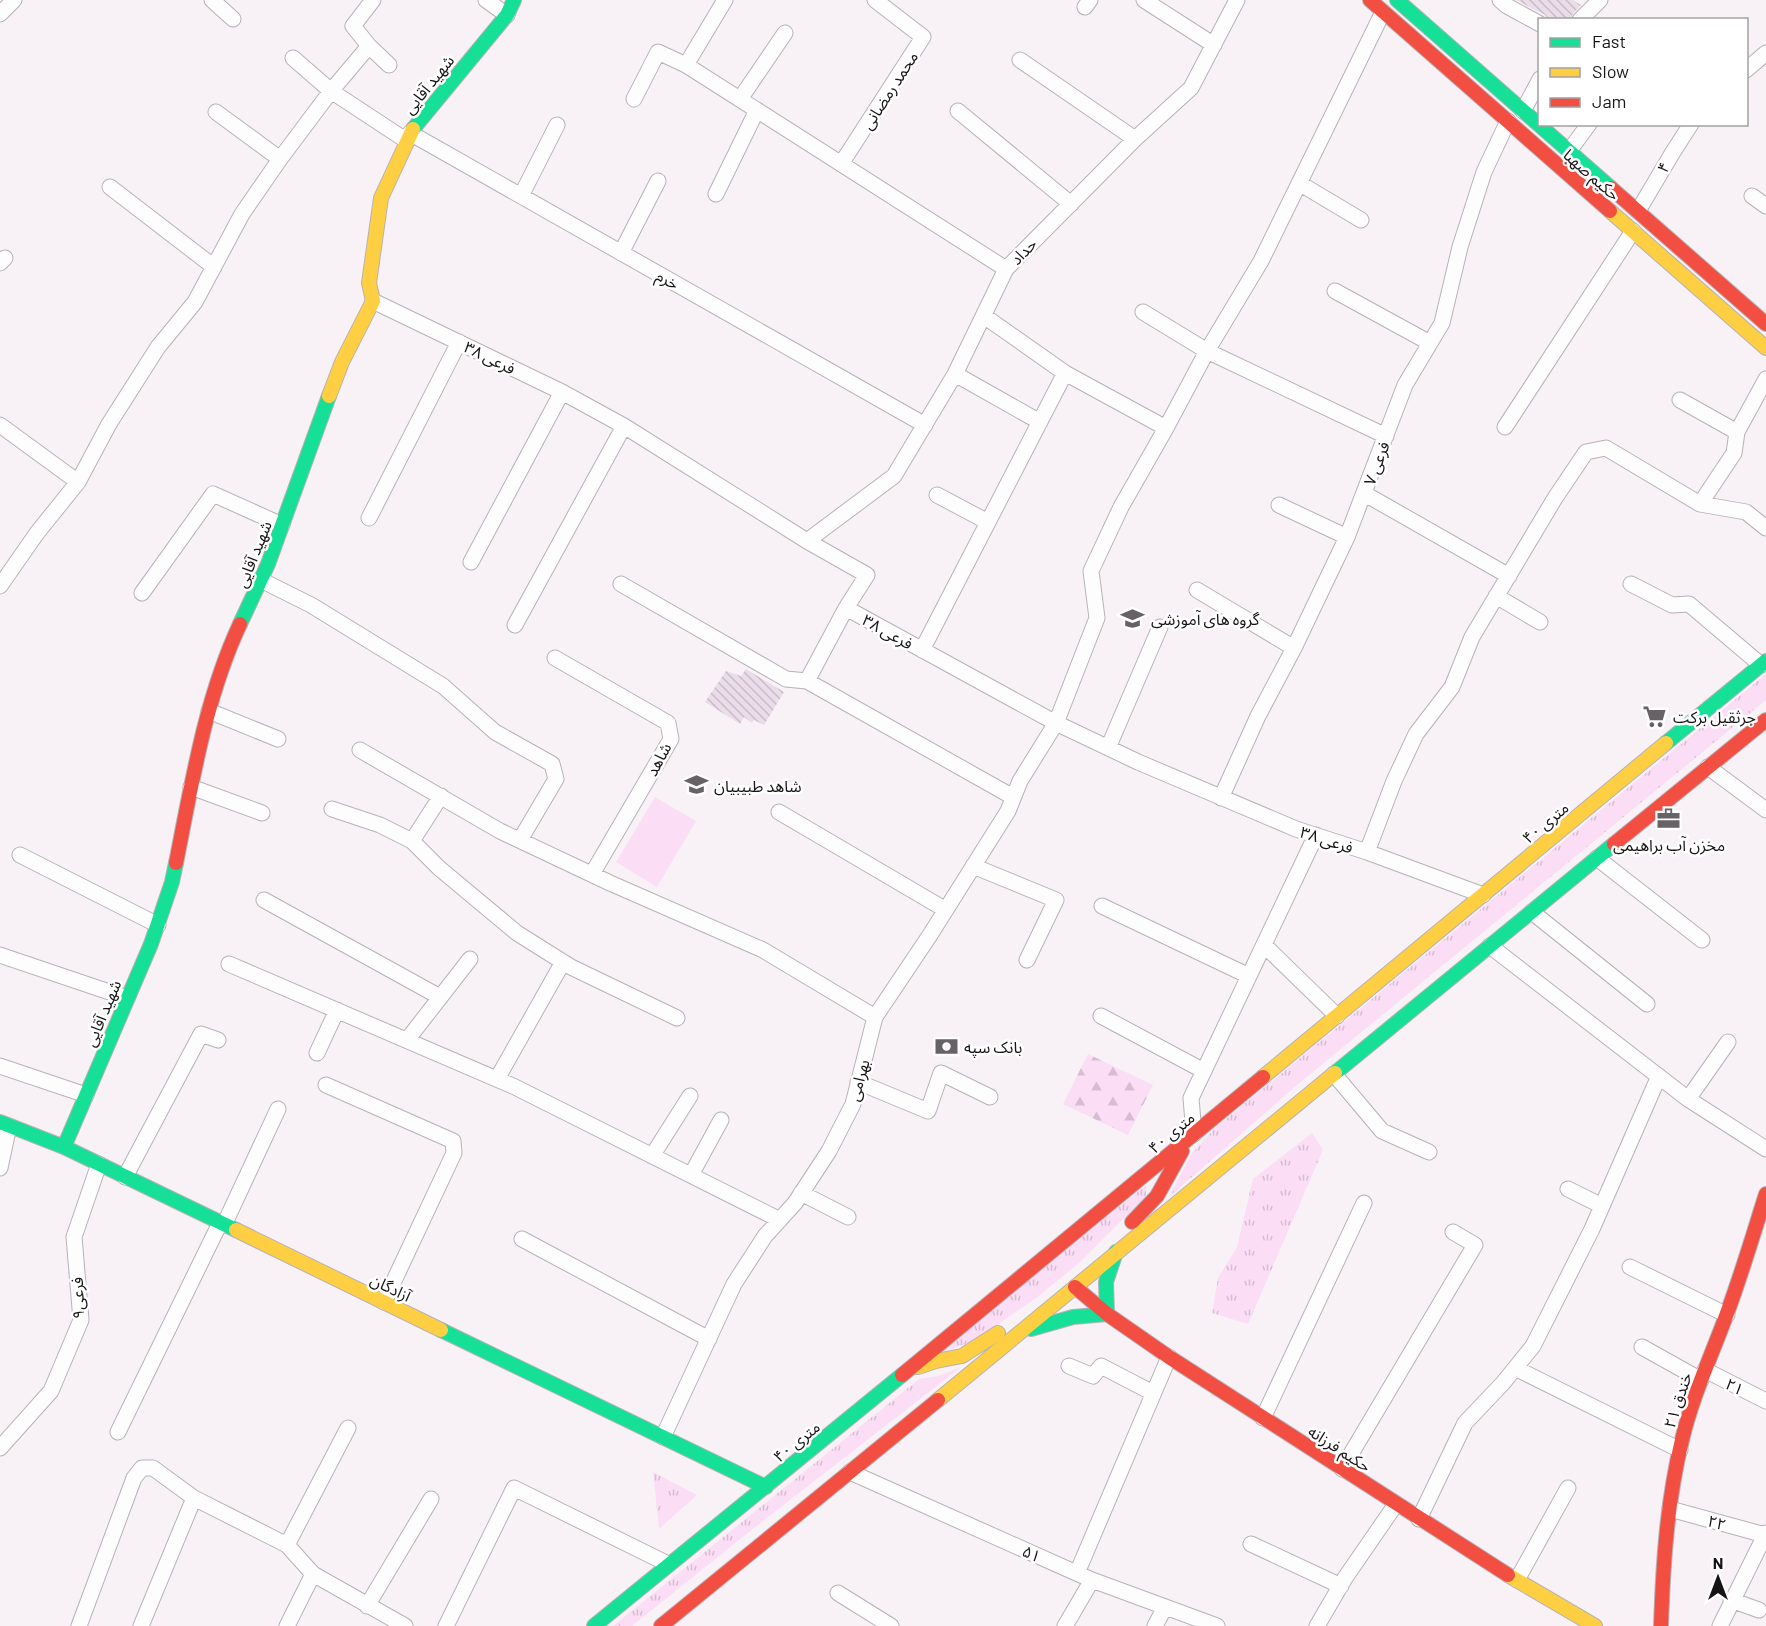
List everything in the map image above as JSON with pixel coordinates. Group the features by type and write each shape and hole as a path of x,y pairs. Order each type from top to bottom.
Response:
{"main road":[{"name":"شهید آقایی","path":"64,1147 158,925 172,882 214,691 234,637 261,580 342,363 373,301 369,283 381,198 409,137 507,15 514,0"},
{"name":"حکیم صهبا","path":"1370,0 1766,348"},
{"name":"حکیم صهبا","path":"1397,0 1538,124"},
{"name":"حکیم صهبا","path":"1540,126 1766,324"},
{"name":"۴۰ متری","path":"594,1626 908,1371 1763,663"},
{"path":"661,1626 682,1619 850,1472 1766,720"},
{"name":"آزادگان","path":"5,1124 64,1147 766,1487"},
{"path":"1075,1287 1083,1265 1154,1201 1174,1162 1194,1134"},
{"name":"۲۱ خندق","path":"1661,1626 1663,1562 1682,1440 1703,1375 1727,1315 1766,1194"},
{"path":"1018,1334 1073,1317 1107,1314 1104,1291 1108,1270 1117,1252"},
{"path":"908,1371 936,1361 962,1356 1010,1326 1057,1287 1075,1287"},
{"name":"حکیم فرزانه","path":"1075,1287 1107,1314 1169,1357 1419,1519 1595,1626"}],"street":[{"path":"0,14 14,0"},
{"path":"212,0 233,19"},
{"path":"374,0 353,26 369,46 389,65"},
{"path":"486,0 507,15"},
{"path":"686,64 725,0"},
{"name":"محمد رمضانی","path":"841,164 923,37 875,0"},
{"path":"1144,0 1214,45"},
{"name":"حداد","path":"807,541 894,476 956,374 1006,269 1135,139 1191,88 1237,0"},
{"path":"1582,18 1600,0"},
{"path":"1506,2 1538,23"},
{"name":"بهرامی","path":"663,1437 734,1284 765,1236 795,1203 829,1151 853,1104 875,1017 1008,811 1020,781 1056,723 1097,618 1091,571 1121,507 1207,351 1261,261 1383,12"},
{"path":"740,99 785,33"},
{"path":"0,586 37,533 78,482 115,414 158,347 195,302 242,214 331,91 369,46"},
{"path":"634,99 658,52 686,64 1006,269"},
{"path":"1748,68 1766,53"},
{"name":"خرم","path":"293,58 331,91 409,137 521,196 925,424"},
{"path":"1020,60 1135,139"},
{"path":"1523,111 1538,81"},
{"path":"716,194 757,110"},
{"path":"958,111 1071,204"},
{"path":"216,112 280,159"},
{"name":"فرعی ۷","path":"1221,798 1258,716 1294,648 1347,537 1405,385 1442,322 1460,247 1484,172 1508,121"},
{"path":"521,196 557,124"},
{"path":"1569,151 1588,126"},
{"name":"۴","path":"1638,211 1690,126"},
{"path":"621,253 658,181"},
{"path":"1299,183 1361,220"},
{"path":"110,187 214,267"},
{"path":"1752,196 1766,206"},
{"path":"1505,427 1633,231"},
{"path":"1335,291 1430,343"},
{"name":"فرعی ۳۸","path":"373,301 562,392 624,426 807,541 867,575 846,608 1056,723 1221,798 1296,829 1483,895"},
{"path":"1143,312 1207,351 1386,436"},
{"path":"984,316 1065,373 1166,428"},
{"path":"369,518 459,342"},
{"path":"922,650 1065,373"},
{"path":"956,374 1040,422"},
{"path":"1700,504 1734,453 1737,432 1766,379"},
{"path":"471,562 562,392"},
{"path":"1680,400 1737,432"},
{"path":"0,425 78,482"},
{"path":"515,625 624,426"},
{"path":"1366,852 1394,781 1416,734 1452,687 1472,637 1555,498 1586,452 1606,448 1700,504 1746,512 1766,528"},
{"path":"142,593 213,494 282,525"},
{"path":"1365,494 1509,576"},
{"path":"937,495 988,522"},
{"path":"1279,505 1347,537"},
{"path":"261,580 311,605 443,686 495,732 552,764 556,778 520,840"},
{"path":"621,584 786,679 807,681 1013,797"},
{"path":"1631,584 1672,605 1689,604 1763,663"},
{"path":"1197,590 1294,648"},
{"path":"1496,596 1540,622"},
{"path":"807,681 846,608"},
{"path":"1108,748 1160,627"},
{"name":"شاهد","path":"555,658 668,723 671,739 592,874"},
{"path":"209,711 278,739"},
{"path":"360,750 500,831 763,950 875,1017"},
{"path":"1708,767 1766,810"},
{"path":"191,788 262,813"},
{"path":"412,842 441,796"},
{"path":"332,809 380,825 412,842 439,868 518,933 563,962 677,1018"},
{"path":"779,812 946,910"},
{"path":"1194,1134 1191,1098 1316,836"},
{"path":"20,855 158,925"},
{"path":"1597,858 1702,940"},
{"path":"973,866 1056,900 1027,960"},
{"path":"264,900 440,997"},
{"path":"1102,906 1249,976"},
{"path":"1532,912 1647,1004"},
{"path":"1264,945 1337,1016"},
{"path":"1490,946 1688,1099 1766,1149"},
{"path":"0,956 127,998"},
{"path":"407,1040 470,959"},
{"path":"497,1078 563,962"},
{"path":"229,964 497,1078 780,1220"},
{"path":"317,1053 337,1010"},
{"path":"1101,1016 1204,1071"},
{"path":"125,1177 201,1034 218,1040"},
{"path":"1688,1099 1728,1042"},
{"path":"0,1066 86,1095"},
{"path":"858,1082 928,1111 941,1073 990,1097"},
{"path":"1334,1074 1382,1131 1429,1152"},
{"path":"1419,1519 1465,1423 1533,1346 1557,1302 1659,1076"},
{"path":"326,1085 453,1142 454,1153 384,1302"},
{"path":"652,1156 690,1096"},
{"path":"118,1432 279,1109"},
{"path":"691,1175 721,1120"},
{"path":"0,1167 5,1124"},
{"name":"فرعی۹","path":"0,1448 51,1391 81,1320 74,1237 99,1164"},
{"path":"1568,1189 1602,1206"},
{"path":"801,1193 848,1217"},
{"path":"1263,1418 1364,1203"},
{"path":"1342,1469 1475,1245 1453,1232"},
{"path":"522,1239 709,1340"},
{"path":"1630,1267 1727,1315"},
{"name":"۲۱","path":"1642,1347 1766,1401"},
{"path":"1077,1573 1169,1357"},
{"path":"1069,1366 1093,1376 1101,1366 1153,1394"},
{"path":"1515,1368 1680,1450"},
{"path":"287,1545 348,1428"},
{"path":"79,1626 134,1478 142,1468 153,1468 194,1498 287,1545 313,1574 405,1626"},
{"name":"۵۱","path":"850,1472 1092,1580 1217,1626"},
{"path":"446,1626 513,1488 668,1564"},
{"path":"1517,1580 1568,1488"},
{"path":"141,1626 194,1498"},
{"path":"367,1606 432,1499"},
{"path":"1317,1626 1396,1504"},
{"name":"۲۲","path":"1670,1509 1765,1534"},
{"path":"1720,1626 1765,1534"},
{"path":"1251,1544 1341,1586"},
{"path":"287,1626 313,1574"},
{"path":"1065,1626 1092,1580"},
{"path":"838,1593 891,1626"},
{"path":"1731,1600 1759,1610"},
{"path":"1155,1626 1165,1607"}],"green space":[{"path":"1766,674 1766,700 1297,1085 1169,1197 1192,1153 1214,1129"},
{"path":"655,797 696,821 657,887 616,862"},
{"path":"1088,1054 1153,1085 1128,1135 1063,1104"},
{"path":"1312,1133 1323,1150 1248,1324 1212,1313 1218,1278 1237,1247 1253,1179"},
{"path":"1146,1185 1146,1196 1079,1263 1036,1298 972,1342 938,1353"},
{"path":"961,1367 632,1626 613,1626 919,1379 939,1376"},
{"path":"653,1472 697,1495 659,1529"}],"building":[{"path":"1516,0 1573,0 1581,5 1571,18 1547,18"},
{"path":"746,669 784,692 764,725 754,720 752,723 744,717 740,724 705,702 726,671 741,676"}],"traffic: fast":[{"path":"413,129 507,15 514,0"},
{"path":"1397,0 1538,124"},
{"path":"1540,126 1611,188"},
{"path":"240,624 268,564 329,396"},
{"path":"1666,743 1766,661"},
{"path":"1335,1073 1614,844"},
{"path":"64,1147 151,944 176,863"},
{"path":"0,1122 64,1147 236,1230"},
{"path":"1031,1329 1073,1317 1107,1314 1106,1282 1116,1252"},
{"path":"441,1330 766,1487"},
{"path":"594,1626 902,1375"}],"traffic: slow":[{"path":"329,396 342,362 373,301 369,283 381,198 413,129"},
{"path":"1610,211 1766,348"},
{"path":"1263,1077 1666,743"},
{"path":"938,1400 1335,1073"},
{"path":"236,1230 441,1330"},
{"path":"918,1367 962,1356 998,1333"},
{"path":"1508,1575 1595,1626"}],"traffic: jam":[{"path":"1370,0 1610,211"},
{"path":"1611,188 1766,324"},
{"path":"176,863 209,711 217,682 240,624"},
{"path":"1614,844 1766,720"},
{"path":"902,1375 1263,1077"},
{"path":"1132,1222 1157,1196 1182,1151"},
{"path":"1661,1626 1667,1533 1682,1440 1696,1393 1737,1286 1766,1194"},
{"path":"1075,1287 1107,1314 1169,1357 1508,1575"},
{"path":"661,1626 938,1400"}],"place":[{"name":"گروه های آموزشی","path":"1133,618"},
{"name":"جرثقیل برکت","path":"1655,716"},
{"name":"شاهد طبیبیان","path":"696,785"},
{"name":"مخزن آب براهیمی","path":"1669,819"},
{"name":"بانک سپه","path":"946,1046"}]}
